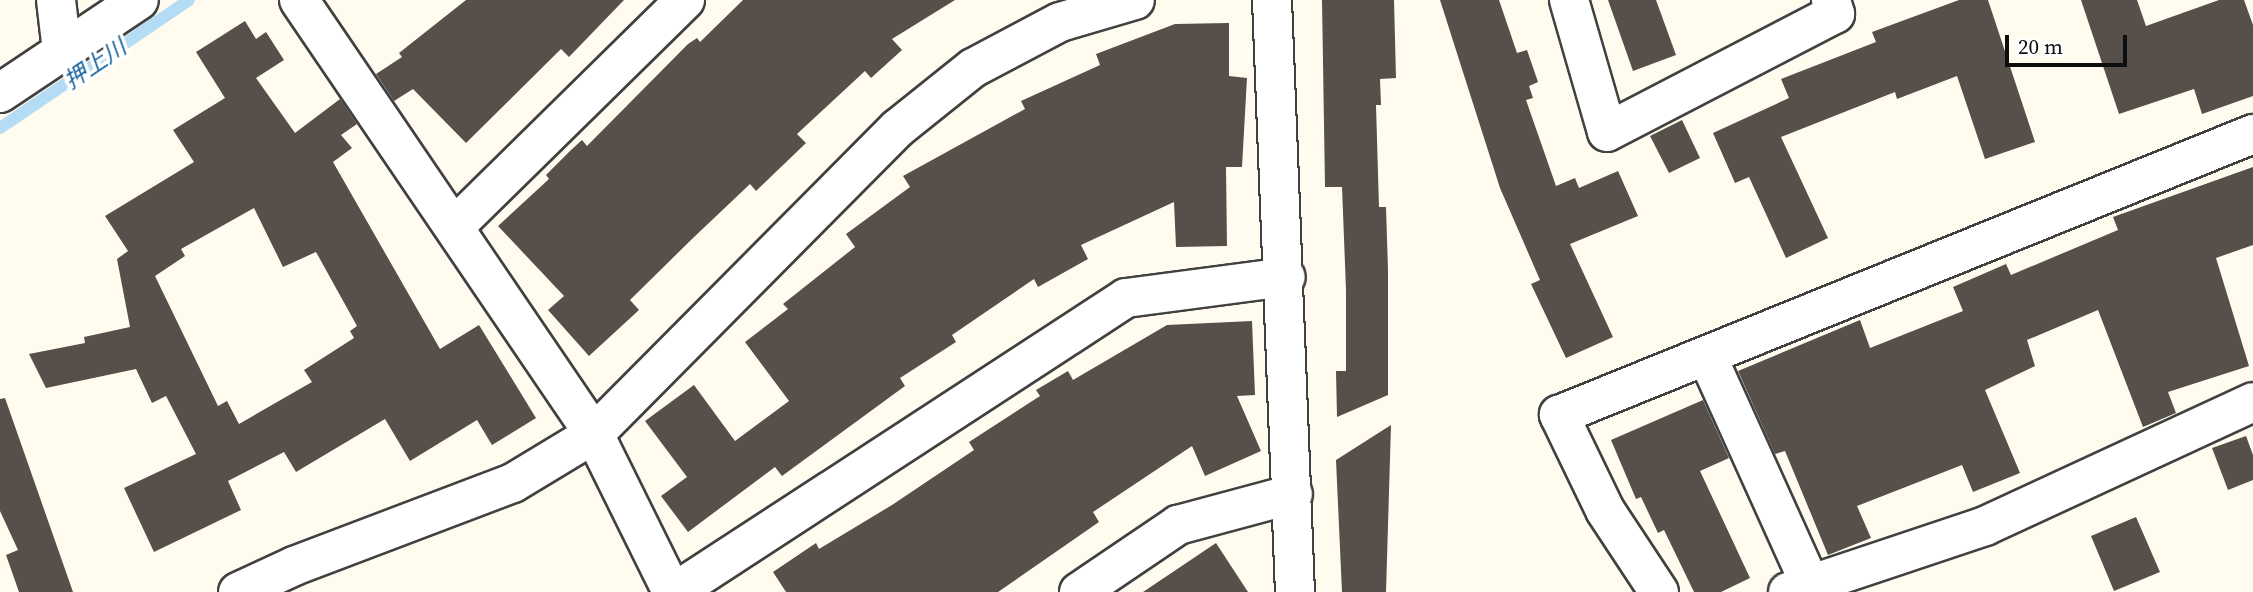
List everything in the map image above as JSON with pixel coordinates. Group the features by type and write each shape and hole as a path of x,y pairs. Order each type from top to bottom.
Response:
{"street":[{"path":"56,0 62,51"},
{"path":"0,93 139,0"},
{"path":"299,0 594,434 673,592 1126,298 1286,277"},
{"path":"454,227 685,0"},
{"path":"238,592 299,579 513,483 594,434 898,128 973,68 1060,22 1135,0"},
{"path":"1272,0 1286,277 1295,592"},
{"path":"1569,0 1606,132 1835,15 1831,0"},
{"path":"1659,592 1605,510 1559,415 2253,134"},
{"path":"1707,356 1799,588 1985,526 2253,402"},
{"path":"1079,592 1178,525 1293,494"}],"building":[{"path":"466,0 624,0 569,57 561,49 466,143 413,89 394,101 376,74 402,57 399,53"},
{"path":"743,0 955,0 892,39 902,50 871,78 865,71 797,134 806,143 756,191 750,184 692,239 630,300 639,310 589,356 548,310 564,296 498,226 549,179 546,175 570,151 582,140 587,146 688,44 697,38 700,42"},
{"path":"1322,0 1394,0 1396,78 1380,79 1381,105 1376,105 1379,207 1386,207 1388,395 1337,417 1336,371 1346,371 1346,290 1342,187 1325,187"},
{"path":"1440,0 1499,0 1517,53 1527,50 1538,82 1529,86 1533,98 1526,100 1556,186 1575,178 1579,188 1618,171 1638,216 1570,244 1613,337 1566,358 1531,284 1540,280 1500,188"},
{"path":"1608,0 1656,0 1676,55 1633,71"},
{"path":"1959,0 1988,0 2035,142 1985,159 1957,76 1897,99 1895,92 1781,137 1828,238 1786,258 1749,177 1735,183 1713,133 1789,98 1781,79 1876,42 1872,32"},
{"path":"2081,0 2137,0 2146,26 2219,0 2244,0 2253,25 2253,96 2202,114 2194,89 2119,114"},
{"path":"245,21 256,39 266,32 284,60 256,78 295,133 340,99 357,124 341,135 352,148 333,162 440,349 479,325 536,418 492,445 477,420 410,461 385,419 296,472 284,452 228,481 241,510 154,552 124,488 196,454 166,396 152,403 136,369 46,388 29,354 85,343 84,337 130,327 117,259 128,251 105,216 194,162 173,130 225,98 196,52","holes":["254,208 283,267 316,252 357,326 350,331 354,338 304,370 312,382 239,424 227,401 218,406 155,276 185,256 181,249"]},
{"path":"1229,23 1229,76 1247,78 1242,167 1226,167 1227,246 1176,247 1174,202 1081,245 1088,259 1038,287 1034,279 952,335 956,342 900,378 905,386 782,476 775,467 688,532 661,496 687,477 645,421 694,385 735,441 789,401 745,342 788,309 783,304 855,247 846,234 910,187 903,176 1025,109 1021,101 1100,65 1096,54 1175,24"},
{"path":"1682,120 1700,158 1669,173 1650,136"},
{"path":"2253,167 2253,245 2216,258 2249,366 2168,392 2176,413 2143,427 2098,310 2027,340 2035,366 1985,390 2020,473 1973,492 1962,465 1857,506 1871,538 1828,555 1785,451 1775,454 1738,371 1860,320 1870,348 1963,311 1953,287 2006,264 2011,275 2118,230 2113,217"},
{"path":"1252,321 1255,395 1237,396 1261,451 1205,476 1192,446 1093,512 1099,522 998,592 786,592 773,572 816,543 819,549 892,505 974,450 969,442 1040,396 1036,390 1068,371 1073,380 1167,325"},
{"path":"5,398 73,592 19,592 6,555 18,550 0,511 0,399"},
{"path":"1703,400 1729,458 1700,471 1750,578 1721,592 1694,592 1664,530 1658,533 1641,497 1636,499 1611,440"},
{"path":"1391,425 1386,592 1342,592 1336,460"},
{"path":"2246,436 2253,455 2253,480 2228,490 2212,448"},
{"path":"2136,517 2160,572 2114,591 2091,536"},
{"path":"1216,543 1248,592 1143,592"}],"waterway":[{"name":"押上川","path":"0,128 189,0"}]}
